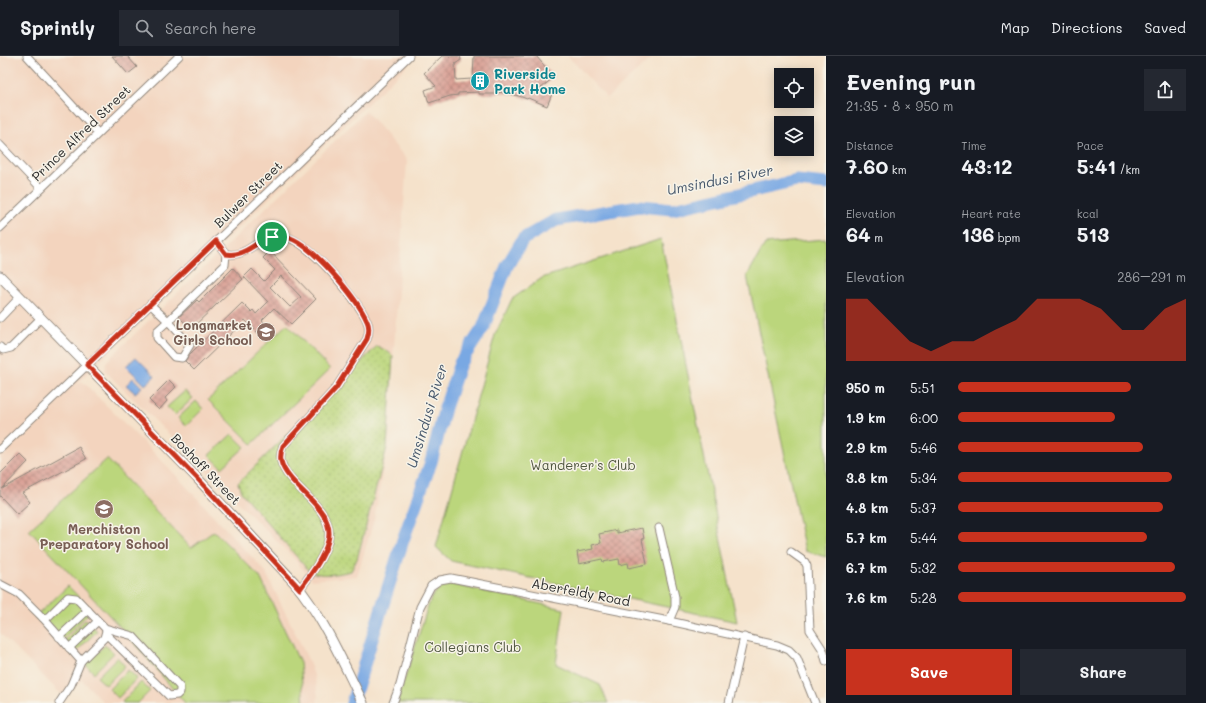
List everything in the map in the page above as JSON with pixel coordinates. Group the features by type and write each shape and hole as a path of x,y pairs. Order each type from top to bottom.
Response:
{"main road":[{"name":"Boshoff Street","path":"0,276 197,478 300,589 323,623 363,703"}],"street":[{"path":"27,56 98,133"},
{"name":"Prince Alfred Street","path":"0,228 179,56"},
{"name":"Bulwer Street","path":"0,449 408,56"},
{"path":"0,146 41,188"},
{"path":"226,254 238,255 260,240 272,237 287,237 300,243 325,264 350,294 368,321 369,330 367,339 336,388 283,446 280,454 281,462 286,471 325,518 328,530 329,540 318,566 300,589"},
{"path":"150,304 168,321 190,345 182,358 174,357 157,338 157,331 168,321 222,269 227,260 226,254 216,241"},
{"path":"0,318 20,297"},
{"path":"0,347 3,350 11,348 41,318"},
{"path":"659,528 674,597 674,613 669,621"},
{"path":"791,552 808,566 810,630 823,650 826,661"},
{"name":"Aberfeldy Road","path":"393,703 400,684 420,607 431,586 440,580 451,578 669,621 777,645 789,650 797,658 815,703"},
{"path":"0,584 19,594 82,661"},
{"path":"43,618 48,617 70,597 78,600 106,631 169,696 177,695 180,692 180,686 132,636 106,631"},
{"path":"59,637 88,610"},
{"path":"70,648 98,621"},
{"path":"59,703 71,684 82,661 106,631"},
{"path":"729,703 744,637"}],"shaded area":[{"path":"0,56 417,56 72,388 82,381 170,469 265,571 307,657 314,675 318,696 317,703 104,703 82,680 64,697 0,633 0,460 29,431 0,459"},
{"path":"568,56 654,56 607,98"},
{"name":"Longmarket Girls School","path":"366,111 407,160 387,447 374,520 357,576 312,580 290,554 105,371 106,362"}],"green space":[{"name":"Wanderer's Club","path":"661,239 737,622 451,561 436,547 495,335 512,299 542,278"},
{"path":"826,239 826,557 805,551 747,276 765,244"},
{"path":"287,324 330,369 252,444 208,400"},
{"path":"377,346 393,356 387,447 357,559 351,571 330,574 314,573 309,571 241,492 238,483"},
{"path":"185,391 193,398 175,415 167,407"},
{"path":"196,401 203,409 186,426 178,418"},
{"path":"232,434 245,447 222,468 209,455"},
{"path":"107,459 191,548 214,531 260,577 300,663 304,703 185,703 122,629 29,530"},
{"name":"Collegians Club","path":"450,584 564,609 556,664 600,685 608,703 397,703 428,606 439,589"},
{"path":"68,586 92,610 60,642 35,617"},
{"path":"86,619 97,631 73,655 62,643"},
{"path":"105,645 114,653 94,673 85,664"},
{"path":"117,657 125,666 106,685 97,677"},
{"path":"128,670 137,678 118,698 109,689"},
{"path":"141,682 150,691 138,703 123,703 122,702"}],"water":[{"path":"136,357 155,376 145,385 126,366"},
{"path":"133,378 142,387 135,393 126,385"}],"building":[{"path":"112,56 127,56 137,67 128,74"},
{"name":"Riverside Park Home","path":"442,56 460,56 461,60 455,64 456,80 472,79 473,81 474,56 536,56 554,77 540,89 552,94 547,106 528,98 499,92 498,94 479,94 479,92 458,93 458,95 429,103 425,90 436,86 424,73"},
{"path":"270,251 316,299 291,324 274,308 262,320 267,325 259,334 245,320 194,370 185,361 191,353 242,303 251,312 253,310 256,314 268,302 244,277 252,269 264,281 275,270 263,258","holes":["281,276 301,297 290,307 270,287"]},
{"path":"233,268 243,279 191,329 179,317 197,300 199,302"},
{"path":"169,380 176,387 165,398 167,401 159,410 149,400"},
{"path":"79,447 86,459 22,493 30,502 17,514 0,496 0,474 20,454 28,462 2,489"},
{"path":"642,528 644,539 642,539 647,564 629,568 628,563 620,565 619,559 603,562 602,559 579,564 577,552 593,549 592,545 601,543 599,534 617,530 617,533"}],"waterway":[{"name":"Umsindusi River","path":"352,703 403,540 431,462 445,408 460,363 483,328 507,266 523,239 556,220 639,206 673,209 797,181 826,184"}],"place":[{"name":"Riverside Park Home","path":"480,81"},
{"name":"Longmarket Girls School","path":"266,332"},
{"name":"Merchiston Preparatory School","path":"104,509"}],"route":[{"path":"272,237 287,237 300,243 325,264 350,294 368,321 369,330 367,339 336,388 283,446 280,454 281,462 286,471 325,518 328,530 329,540 318,566 300,589 197,478 87,365 216,241 226,254 238,255 260,240 272,237"}]}
